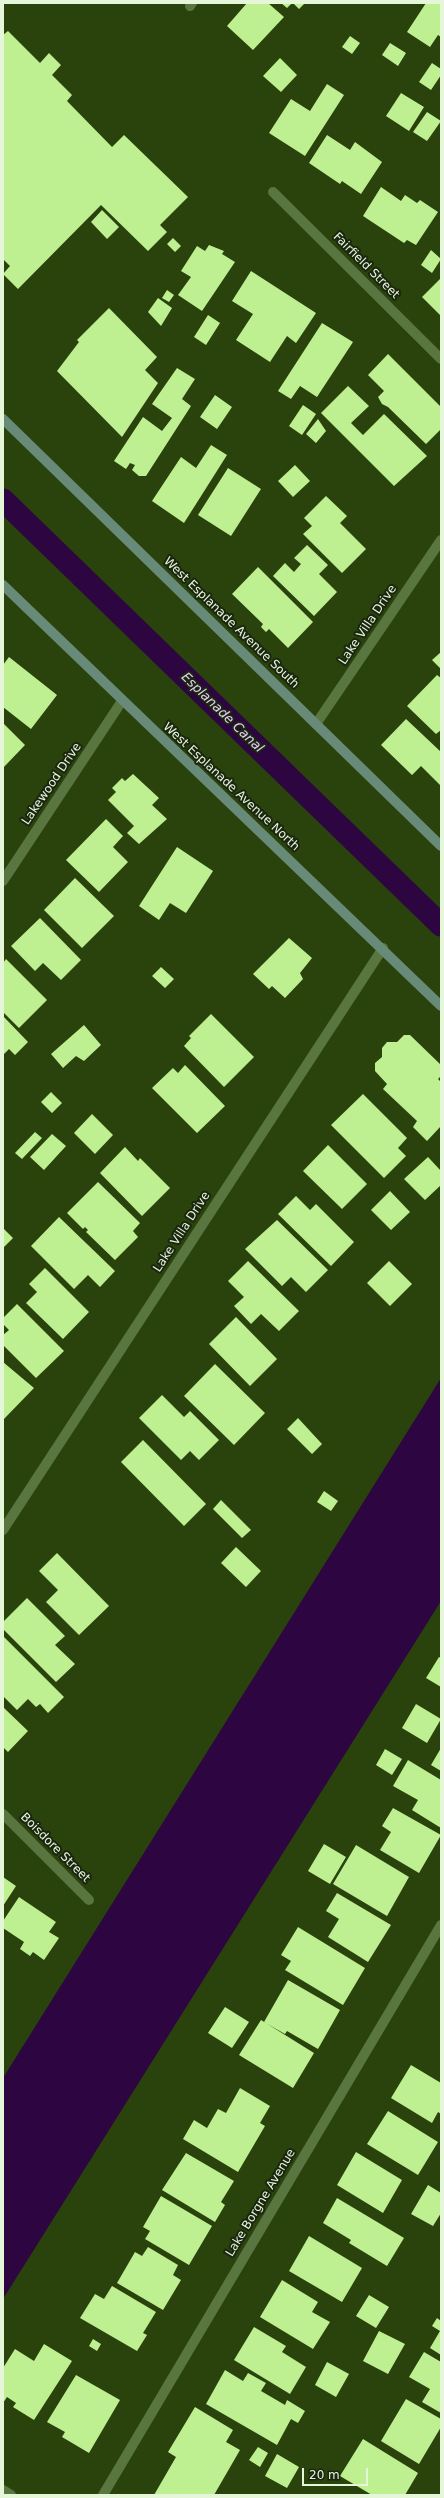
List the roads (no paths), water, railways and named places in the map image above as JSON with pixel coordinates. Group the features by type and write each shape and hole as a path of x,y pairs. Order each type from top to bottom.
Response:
{"main road":[{"name":"West Esplanade Avenue South","path":"3,419 441,846"},
{"name":"West Esplanade Avenue North","path":"3,585 122,702 383,948 441,1006"}],"street":[{"name":"Fairfield Street","path":"273,192 441,359"},
{"name":"Lake Villa Drive","path":"316,724 441,540"},
{"name":"Lakewood Drive","path":"3,881 122,702"},
{"name":"Lake Villa Drive","path":"3,1530 383,948"},
{"name":"Boisdore Street","path":"3,1814 89,1900"},
{"name":"Lake Borgne Avenue","path":"103,2495 441,1925"},
{"path":"3,2490 11,2495"}],"waterway":[{"name":"Esplanade Canal","path":"3,500 441,925"}]}
